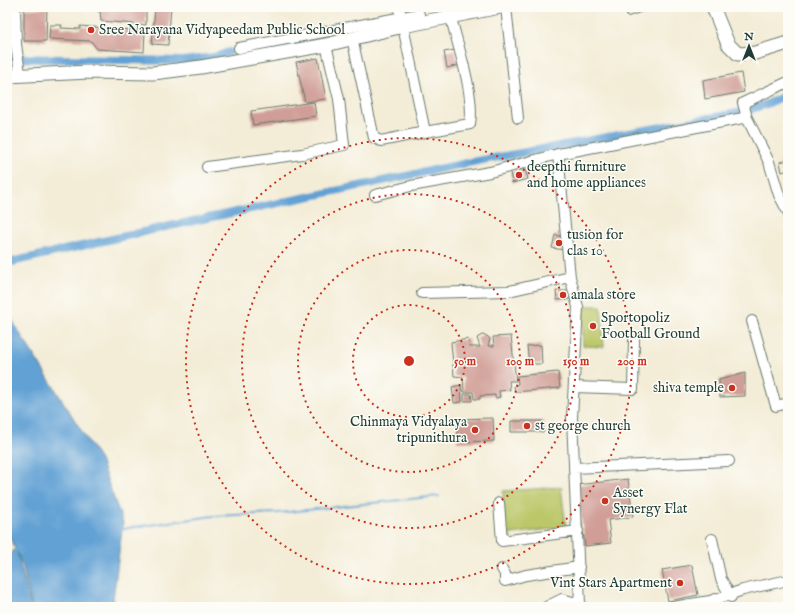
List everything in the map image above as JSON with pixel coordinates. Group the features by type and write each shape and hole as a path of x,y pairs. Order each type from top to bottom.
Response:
{"main road":[{"path":"7,76 20,69 153,73 201,67 326,45 346,36 401,17 451,18 500,7"},
{"path":"713,7 728,44 738,54 755,53 788,43"}],"street":[{"path":"16,7 16,44 20,69"},
{"path":"506,7 518,118"},
{"path":"419,14 401,17 425,132"},
{"path":"240,48 346,36 374,138 381,141 470,124 471,116 467,87 451,18"},
{"path":"207,167 302,154 344,145 339,99 326,45"},
{"path":"788,82 743,103 746,113 769,162 779,195 788,212"},
{"path":"375,195 411,186 490,172 558,154 746,113"},
{"path":"546,607 562,599 582,606 572,418 578,307 570,277 558,154"},
{"path":"422,293 509,292 570,277"},
{"path":"752,321 776,406 788,403"},
{"path":"574,388 632,389 634,340"},
{"path":"574,468 729,461"},
{"path":"499,503 502,541 578,531"},
{"path":"712,539 721,579 730,596"},
{"path":"502,569 505,574 505,581 526,574 579,567"},
{"path":"673,607 710,601 788,580"}],"green space":[{"name":"Sportopoliz Football Ground","path":"583,306 601,306 604,347 583,346"},
{"path":"561,487 566,527 504,535 503,491"}],"water":[{"path":"7,309 16,327 100,460 123,523 112,607 32,607 23,567 17,552 31,607 7,607 7,557 15,549 7,531"}],"building":[{"path":"97,7 106,7 106,11 146,11 146,25 101,21 100,11 97,11"},
{"path":"155,7 171,7 168,45 152,44"},
{"path":"625,7 656,7 627,17"},
{"path":"47,8 46,41 24,41 24,9"},
{"path":"50,25 62,25 61,28 80,29 80,26 145,31 144,52 97,49 91,41 49,39"},
{"path":"455,50 459,65 447,68 444,52"},
{"path":"318,58 326,99 305,102 296,62"},
{"path":"741,73 744,92 705,99 703,80"},
{"path":"314,102 316,116 253,125 251,111"},
{"path":"788,160 788,170 782,172 780,162"},
{"name":"deepthi furniture and home appliances","path":"525,169 528,179 512,183 510,172"},
{"name":"tusion for clas 10","path":"555,235 564,237 564,250 552,248"},
{"name":"amala store","path":"556,291 569,291 570,299 557,300"},
{"path":"482,335 487,336 490,339 488,346 494,346 493,337 511,336 516,381 509,381 510,390 499,391 500,397 495,398 495,395 480,396 480,399 474,399 473,392 464,392 463,377 454,376 451,342 468,339 470,347 480,347 477,338"},
{"path":"541,345 542,364 529,364 527,346"},
{"path":"558,372 560,388 515,392 514,386 518,384 517,376"},
{"name":"shiva temple","path":"745,373 745,396 720,397 719,380"},
{"path":"461,385 462,402 454,403 452,387"},
{"path":"464,394 471,394 472,401 464,401"},
{"name":"Chinmaya Vidyalaya tripunithura","path":"493,418 494,441 457,442 457,419"},
{"name":"st george church","path":"511,421 543,421 544,432 511,432"},
{"name":"Asset Synergy Flat","path":"628,479 633,517 608,520 611,543 585,546 577,485"},
{"name":"Vint Stars Apartment","path":"692,565 698,595 668,601 662,570"}],"waterway":[{"path":"7,58 183,61 214,57 229,52"},
{"path":"7,263 165,227 472,162 743,112 767,104 788,94"},
{"path":"121,529 213,516 278,513 439,496"}],"place":[{"name":"Sree Narayana Vidyapeedam Public School","path":"91,30"},
{"name":"deepthi furniture and home appliances","path":"519,175"},
{"name":"tusion for clas 10","path":"559,243"},
{"name":"amala store","path":"563,295"},
{"name":"Sportopoliz Football Ground","path":"593,326"},
{"name":"shiva temple","path":"732,388"},
{"name":"st george church","path":"527,426"},
{"name":"Chinmaya Vidyalaya tripunithura","path":"475,430"},
{"name":"Asset Synergy Flat","path":"605,501"},
{"name":"Vint Stars Apartment","path":"680,583"}]}
